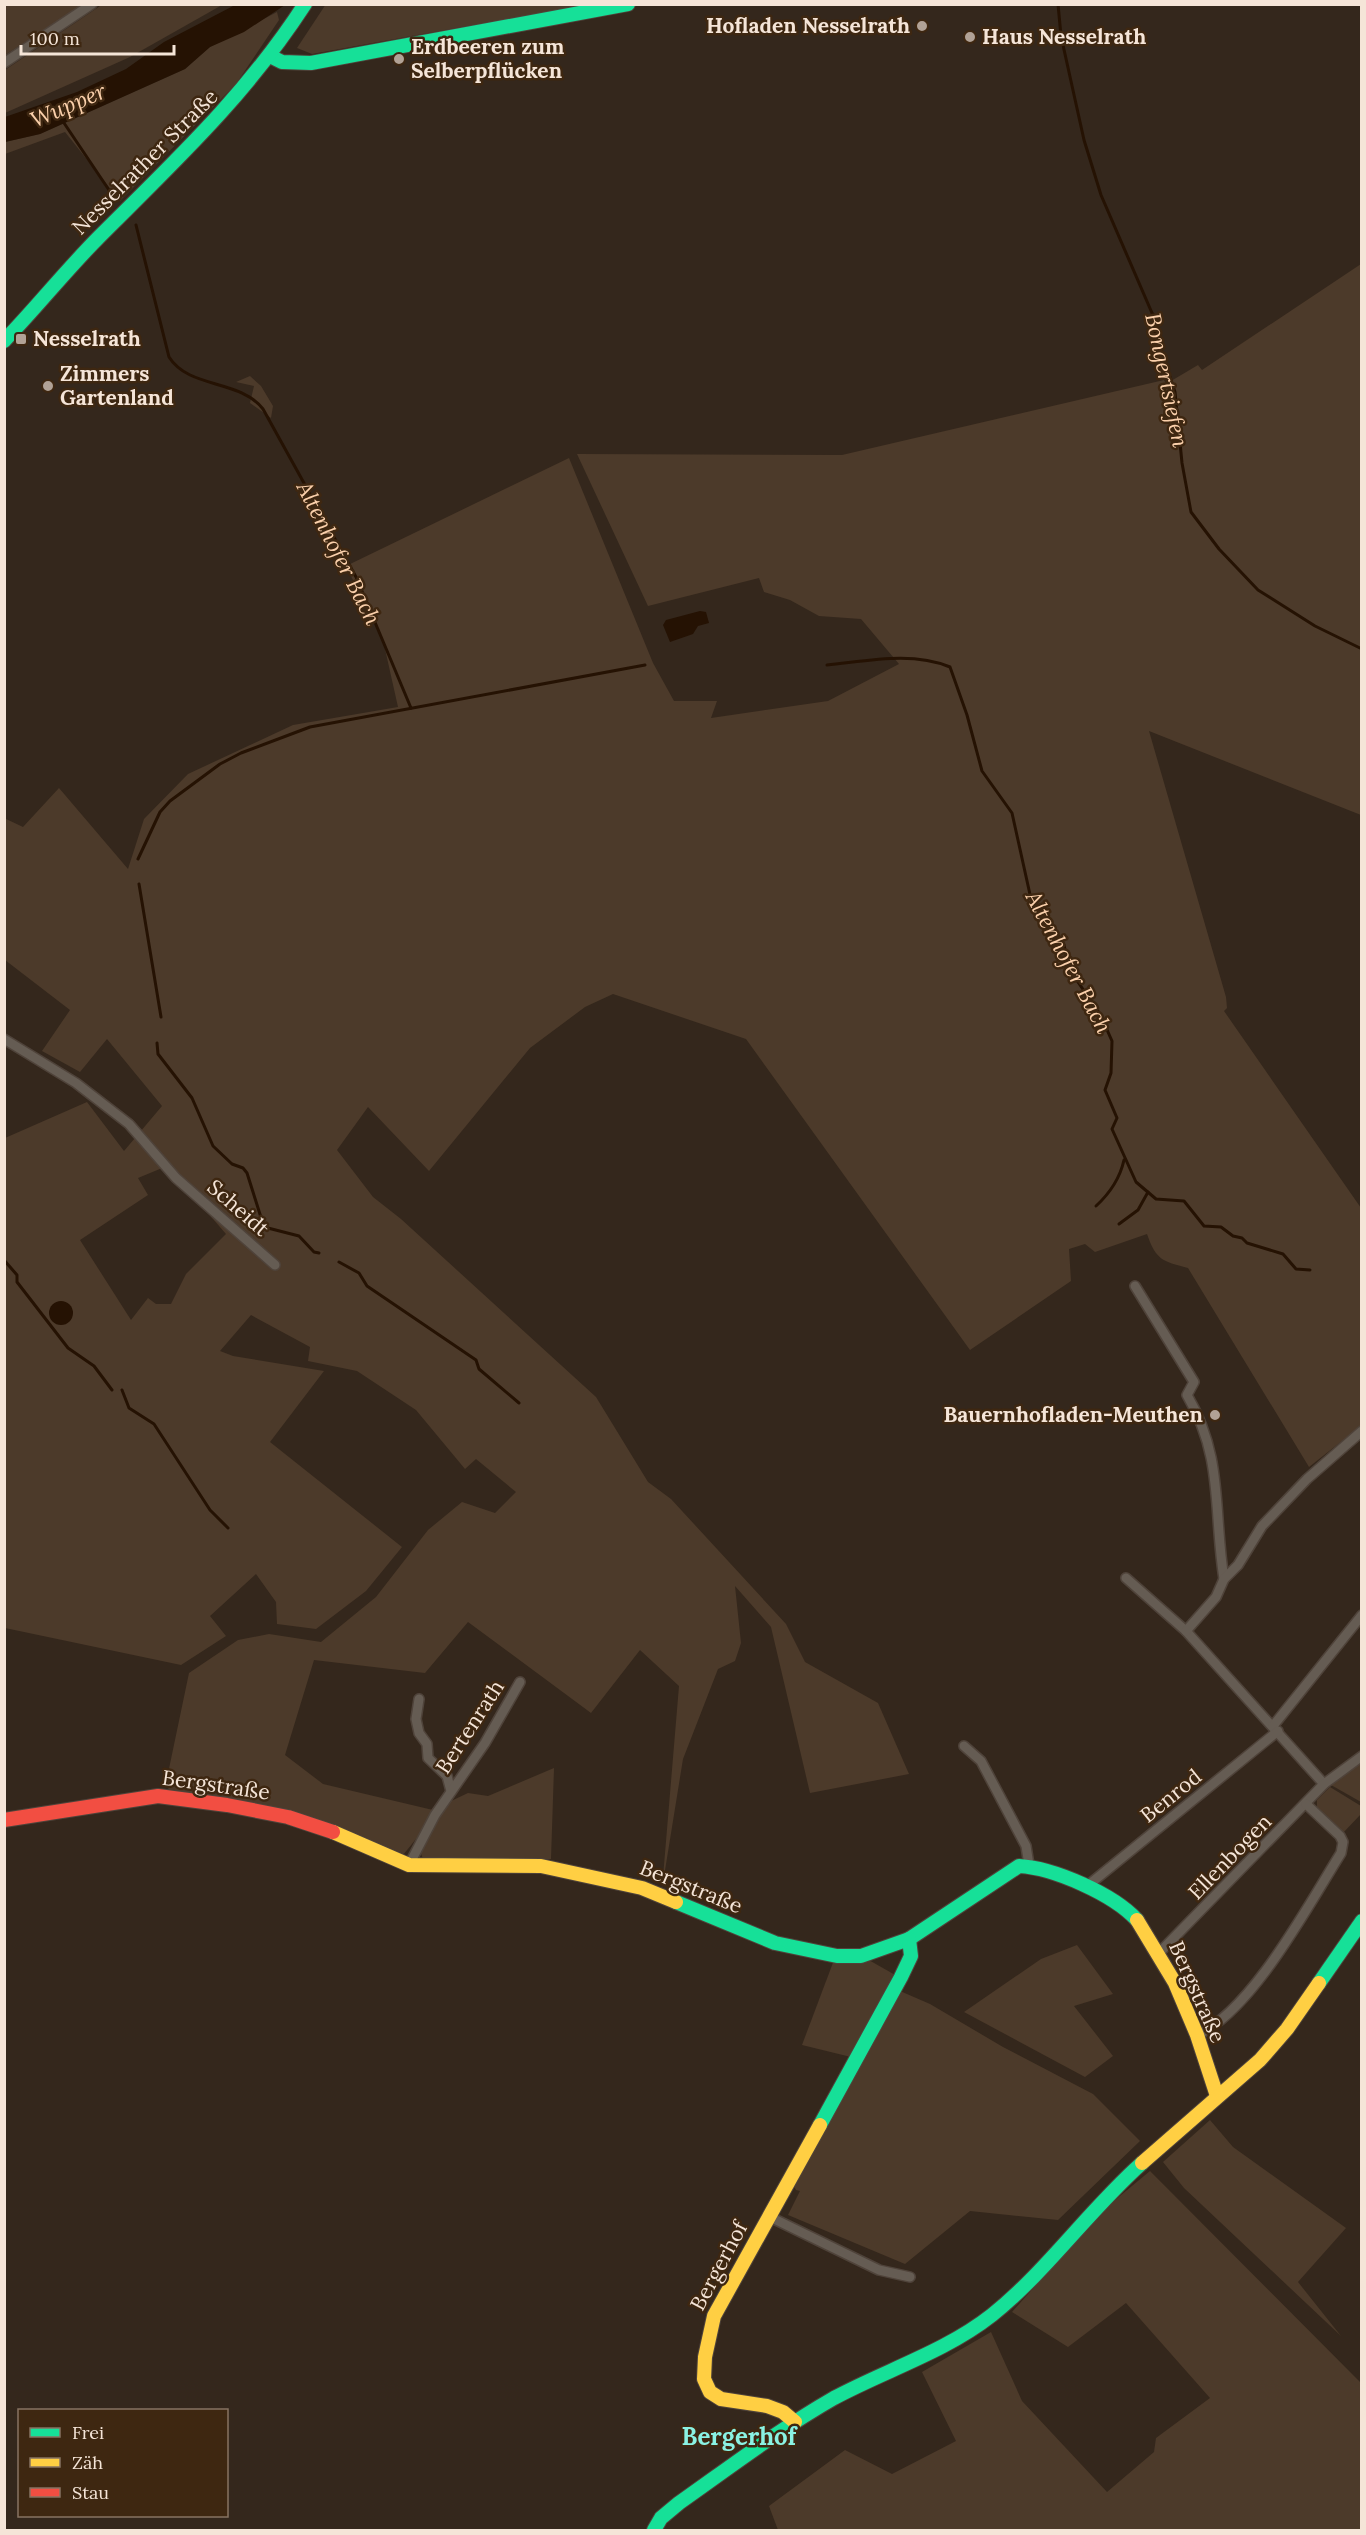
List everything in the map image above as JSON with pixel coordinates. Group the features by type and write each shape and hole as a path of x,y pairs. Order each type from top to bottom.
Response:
{"street":[{"path":"4,63 92,4"},
{"name":"Nesselrather Straße","path":"4,342 68,269 195,146 277,60 283,42 305,4"},
{"path":"277,60 311,63 628,4"},
{"name":"Scheidt","path":"4,1039 76,1083 129,1124 176,1178 275,1265"},
{"path":"1135,1286 1194,1382 1187,1395 1208,1436 1215,1464 1224,1579"},
{"path":"1186,1631 1216,1597 1224,1579 1238,1565 1262,1526 1307,1479 1362,1431"},
{"path":"1126,1578 1186,1631 1276,1728 1324,1784"},
{"name":"Benrod","path":"1086,1887 1276,1728 1362,1615"},
{"name":"Bertenrath","path":"409,1865 451,1791 490,1736 520,1682"},
{"name":"Bertenrath","path":"419,1699 416,1719 420,1733 427,1744 429,1758 447,1776 451,1791"},
{"path":"964,1746 981,1761 1026,1846 1029,1865"},
{"name":"Ellenbogen","path":"1159,1953 1324,1784 1362,1756"},
{"name":"Bergstraße","path":"4,1820 158,1796 227,1805 288,1817 318,1826 409,1865 507,1864 581,1873 642,1888 775,1943 837,1956 861,1956 909,1939 1002,1875 1019,1866 1029,1865 1086,1887 1128,1910 1159,1953 1197,2035 1217,2096"},
{"path":"1197,2035 1217,2023 1271,1963 1341,1853 1343,1842 1340,1836 1306,1804"},
{"path":"654,2530 661,2518 679,2503 795,2422 871,2380 942,2346 991,2316 1021,2288 1117,2185 1260,2060 1287,2029 1362,1921"},
{"path":"770,2217 906,1966 911,1956 909,1939"},
{"name":"Bergerhof","path":"795,2422 780,2408 720,2401 710,2394 701,2372 714,2316 770,2217 879,2270 910,2277"}],"shaded area":[{"path":"5,4 82,4 82,5 5,55"},
{"path":"103,4 222,5 130,57 5,113 5,70"},
{"path":"326,4 584,5 312,54 297,48"},
{"path":"277,12 279,20 236,84 120,201 65,132 5,154 5,142 40,134 185,69 210,47"},
{"path":"1361,264 1361,815 1149,731 1226,997 1227,1008 1224,1011 1361,1208 1361,1426 1309,1467 1188,1268 1161,1258 1147,1234 1095,1252 1085,1244 1069,1249 1071,1281 970,1350 746,1039 613,994 585,1007 530,1048 429,1171 368,1107 337,1150 373,1197 401,1219 596,1397 648,1482 671,1499 786,1624 805,1662 878,1703 909,1774 810,1793 771,1627 735,1586 741,1643 735,1661 718,1669 683,1759 662,1889 679,1686 640,1650 591,1713 468,1622 425,1673 314,1660 285,1755 323,1784 433,1810 420,1834 403,1855 320,1821 271,1807 169,1790 166,1783 189,1673 238,1640 269,1634 321,1642 376,1597 428,1530 462,1502 495,1513 516,1492 476,1459 465,1469 416,1410 357,1371 308,1361 310,1347 251,1315 220,1351 233,1356 324,1371 270,1442 402,1547 366,1591 316,1629 277,1624 276,1602 256,1574 210,1616 226,1636 181,1665 5,1628 5,1138 87,1102 124,1151 162,1106 107,1039 80,1072 42,1051 70,1010 5,960 4,818 23,827 59,788 128,869 144,819 188,774 293,725 398,707 383,640 346,566 569,458 653,663 674,701 717,701 711,718 828,701 899,664 861,619 819,616 790,600 764,592 759,578 648,606 577,454 842,455 1164,380 1166,384 1198,365 1202,370","holes":["167,1166 226,1234 186,1274 171,1304 156,1304 148,1298 131,1320 80,1240 148,1195 138,1178"]},
{"path":"250,376 261,386 273,406 271,418 250,403 254,386 236,382"},
{"path":"1361,1763 1361,1802 1331,1785"},
{"path":"554,1768 551,1859 423,1859 420,1851 449,1802 468,1793 488,1796"},
{"path":"1330,1787 1361,1806 1361,1814 1342,1834 1317,1808 1317,1800"},
{"path":"1077,1945 1113,1994 1074,2006 1113,2056 1085,2077 964,2012 1041,1959"},
{"path":"867,1959 897,1976 851,2057 802,2045 834,1960"},
{"path":"900,1991 930,2004 1003,2047 1093,2094 1140,2141 1058,2220 970,2211 905,2264 788,2215 800,2191 796,2190 793,2184"},
{"path":"1210,2120 1233,2147 1346,2228 1298,2282 1341,2336 1184,2188 1163,2162"},
{"path":"1150,2171 1361,2383 1361,2530 778,2530 769,2506 845,2450 892,2474 956,2441 922,2372 991,2332 1022,2401 1107,2492 1154,2452 1156,2438 1210,2398 1126,2303 1068,2347 1012,2312 1103,2210"}],"water":[{"name":"Wupper","path":"235,5 285,5 244,32 210,47 185,69 40,134 5,142 5,117 77,92 126,69 164,42"},
{"path":"700,611 706,612 709,623 698,626 693,634 670,642 663,625 666,620"},
{"path":"61,1301 66,1302 72,1308 72,1318 66,1324 61,1325 56,1324 50,1318 49,1313 50,1308 56,1302"}],"waterway":[{"name":"Bongertsiefen","path":"1058,4 1061,36 1084,140 1101,195 1152,313 1158,319 1154,329 1175,392 1182,463 1191,512 1219,549 1258,590 1315,626 1362,649"},
{"name":"Altenhofer Bach","path":"62,120 113,196"},
{"name":"Altenhofer Bach","path":"136,225 169,357 189,374 241,393 253,399 263,409 356,577 411,708"},
{"name":"Altenhofer Bach","path":"827,665 905,658 920,659 950,667 967,715 982,771 1012,813 1031,899 1044,914 1064,945 1069,969 1100,1014 1112,1041 1111,1073 1105,1090 1117,1118 1112,1129 1136,1182 1156,1199 1184,1201 1204,1226 1221,1227 1247,1243 1283,1254 1296,1269 1310,1270"},
{"path":"138,859 160,812 170,801 220,764 241,753 310,727 645,665"},
{"path":"139,884 161,1017"},
{"path":"157,1043 158,1054 192,1098 213,1146 232,1164 243,1168 247,1173 264,1227 299,1236 314,1252 319,1253"},
{"path":"1096,1206 1113,1185 1124,1160"},
{"path":"1119,1224 1138,1210 1148,1192"},
{"path":"4,1260 17,1275 17,1282 68,1348 94,1366 112,1390"},
{"path":"339,1262 359,1273 367,1286 476,1360 479,1369 519,1403"},
{"path":"122,1390 129,1408 154,1424 210,1510 228,1528"}],"traffic: fast":[{"path":"4,341 87,249 209,126 259,68 305,4"},
{"path":"272,57 282,62 311,63 628,4"},
{"path":"676,1902 775,1943 837,1956 861,1956 909,1939 1019,1866 1049,1872 1082,1884 1113,1901 1137,1920"},
{"path":"1319,1983 1362,1921"},
{"path":"820,2125 901,1977 911,1956 909,1939"},
{"path":"654,2530 661,2518 679,2503 794,2422 834,2398 955,2340 992,2315 1050,2260 1104,2200 1142,2163"}],"traffic: slow":[{"path":"333,1832 409,1865 541,1866 642,1888 676,1902"},
{"path":"1137,1920 1175,1983 1197,2035 1217,2096"},
{"path":"1142,2163 1260,2060 1287,2029 1319,1983"},
{"path":"795,2422 783,2412 767,2406 721,2399 710,2392 704,2379 705,2357 714,2316 820,2125"}],"traffic: jam":[{"path":"4,1820 158,1796 227,1805 288,1817 333,1832"}],"place":[{"name":"Hofladen Nesselrath","path":"922,26"},
{"name":"Haus Nesselrath","path":"970,37"},
{"name":"Erdbeeren zum Selberpflücken","path":"399,59"},
{"name":"Nesselrath","path":"21,339"},
{"name":"Zimmers Gartenland","path":"48,386"},
{"name":"Bauernhofladen-Meuthen","path":"1215,1415"}],"district":[{"name":"Bergerhof","path":"739,2437"}]}
